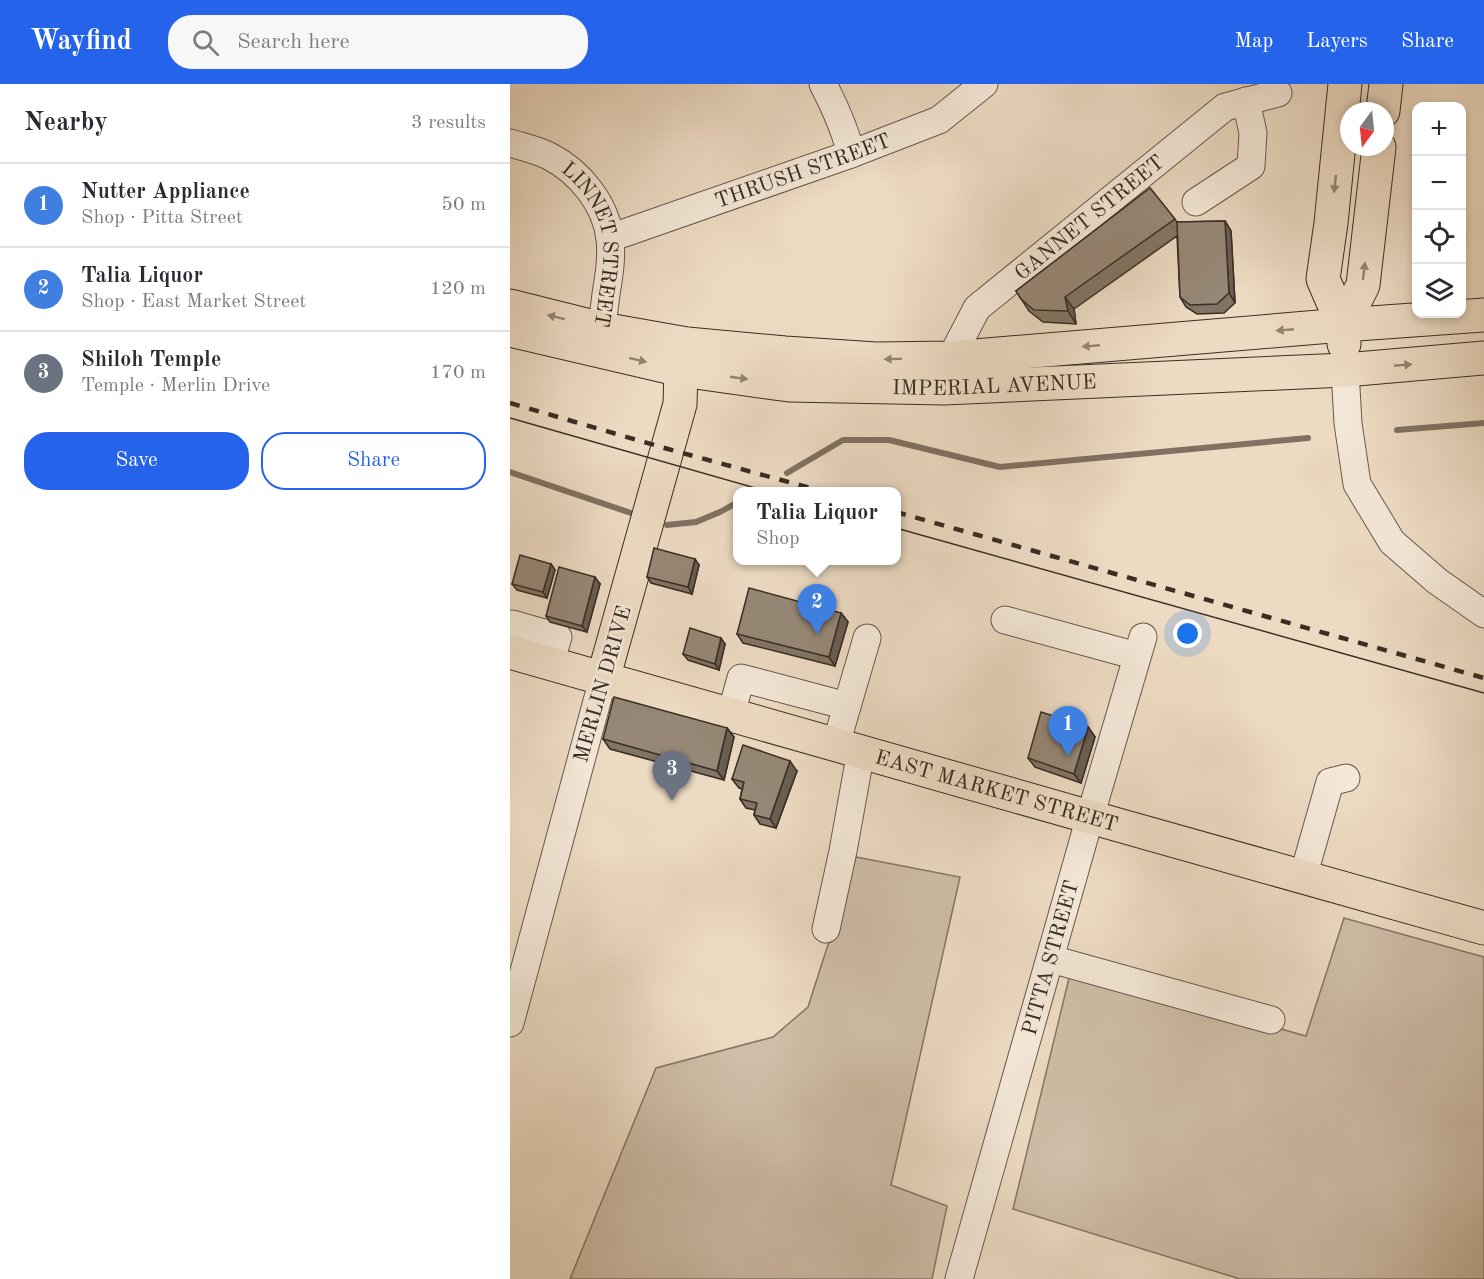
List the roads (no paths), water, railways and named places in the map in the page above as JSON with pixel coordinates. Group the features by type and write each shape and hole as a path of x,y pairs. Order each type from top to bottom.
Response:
{"main road":[{"path":"1345,84 1323,279 1343,325 1345,369"},
{"path":"1384,102 1386,84"},
{"path":"1343,325 1363,285 1378,156"},
{"name":"IMPERIAL AVENUE","path":"510,306 599,339"},
{"name":"IMPERIAL AVENUE","path":"947,373 1343,325 1484,315"},
{"name":"IMPERIAL AVENUE","path":"510,330 599,339 684,357 785,353 876,359 947,373 1345,369 1484,358"},
{"name":"MERLIN DRIVE","path":"603,679 680,404 684,357"},
{"name":"EAST MARKET STREET","path":"510,632 550,663 1484,928"}],"street":[{"path":"823,84 847,133 851,154"},
{"name":"THRUSH STREET","path":"610,238 851,154 939,120 984,84"},
{"name":"GANNET STREET","path":"947,373 977,308 1236,104 1278,93"},
{"path":"1196,202 1251,166 1253,133 1236,104"},
{"name":"LINNET STREET","path":"510,143 548,156 563,165 588,188 606,221 610,238 610,265 599,339"},
{"path":"1345,369 1348,423 1358,484 1392,542 1437,581 1477,609"},
{"name":"PITTA STREET","path":"960,1279 1140,646 1005,620"},
{"path":"826,929 843,851 848,747 847,706 867,638"},
{"path":"731,714 741,678 847,706"},
{"name":"MERLIN DRIVE","path":"510,1023 603,679"},
{"path":"1303,876 1330,782 1346,778"},
{"path":"1051,959 1271,1020"}],"waterway":[{"path":"1397,430 1484,423"},
{"path":"787,473 843,440 889,440 1000,467 1308,438"},
{"path":"510,472 631,513"},
{"path":"667,525 696,522 733,505"}],"tram line":[{"path":"510,418 752,487"},
{"path":"901,529 1484,693"}],"railway":[{"path":"510,403 807,487"},
{"path":"901,513 1484,678"}],"place":[{"name":"Talia Liquor","path":"817,634"},
{"name":"Nutter Appliance","path":"1068,756"},
{"name":"Shiloh Temple","path":"672,801"}]}
